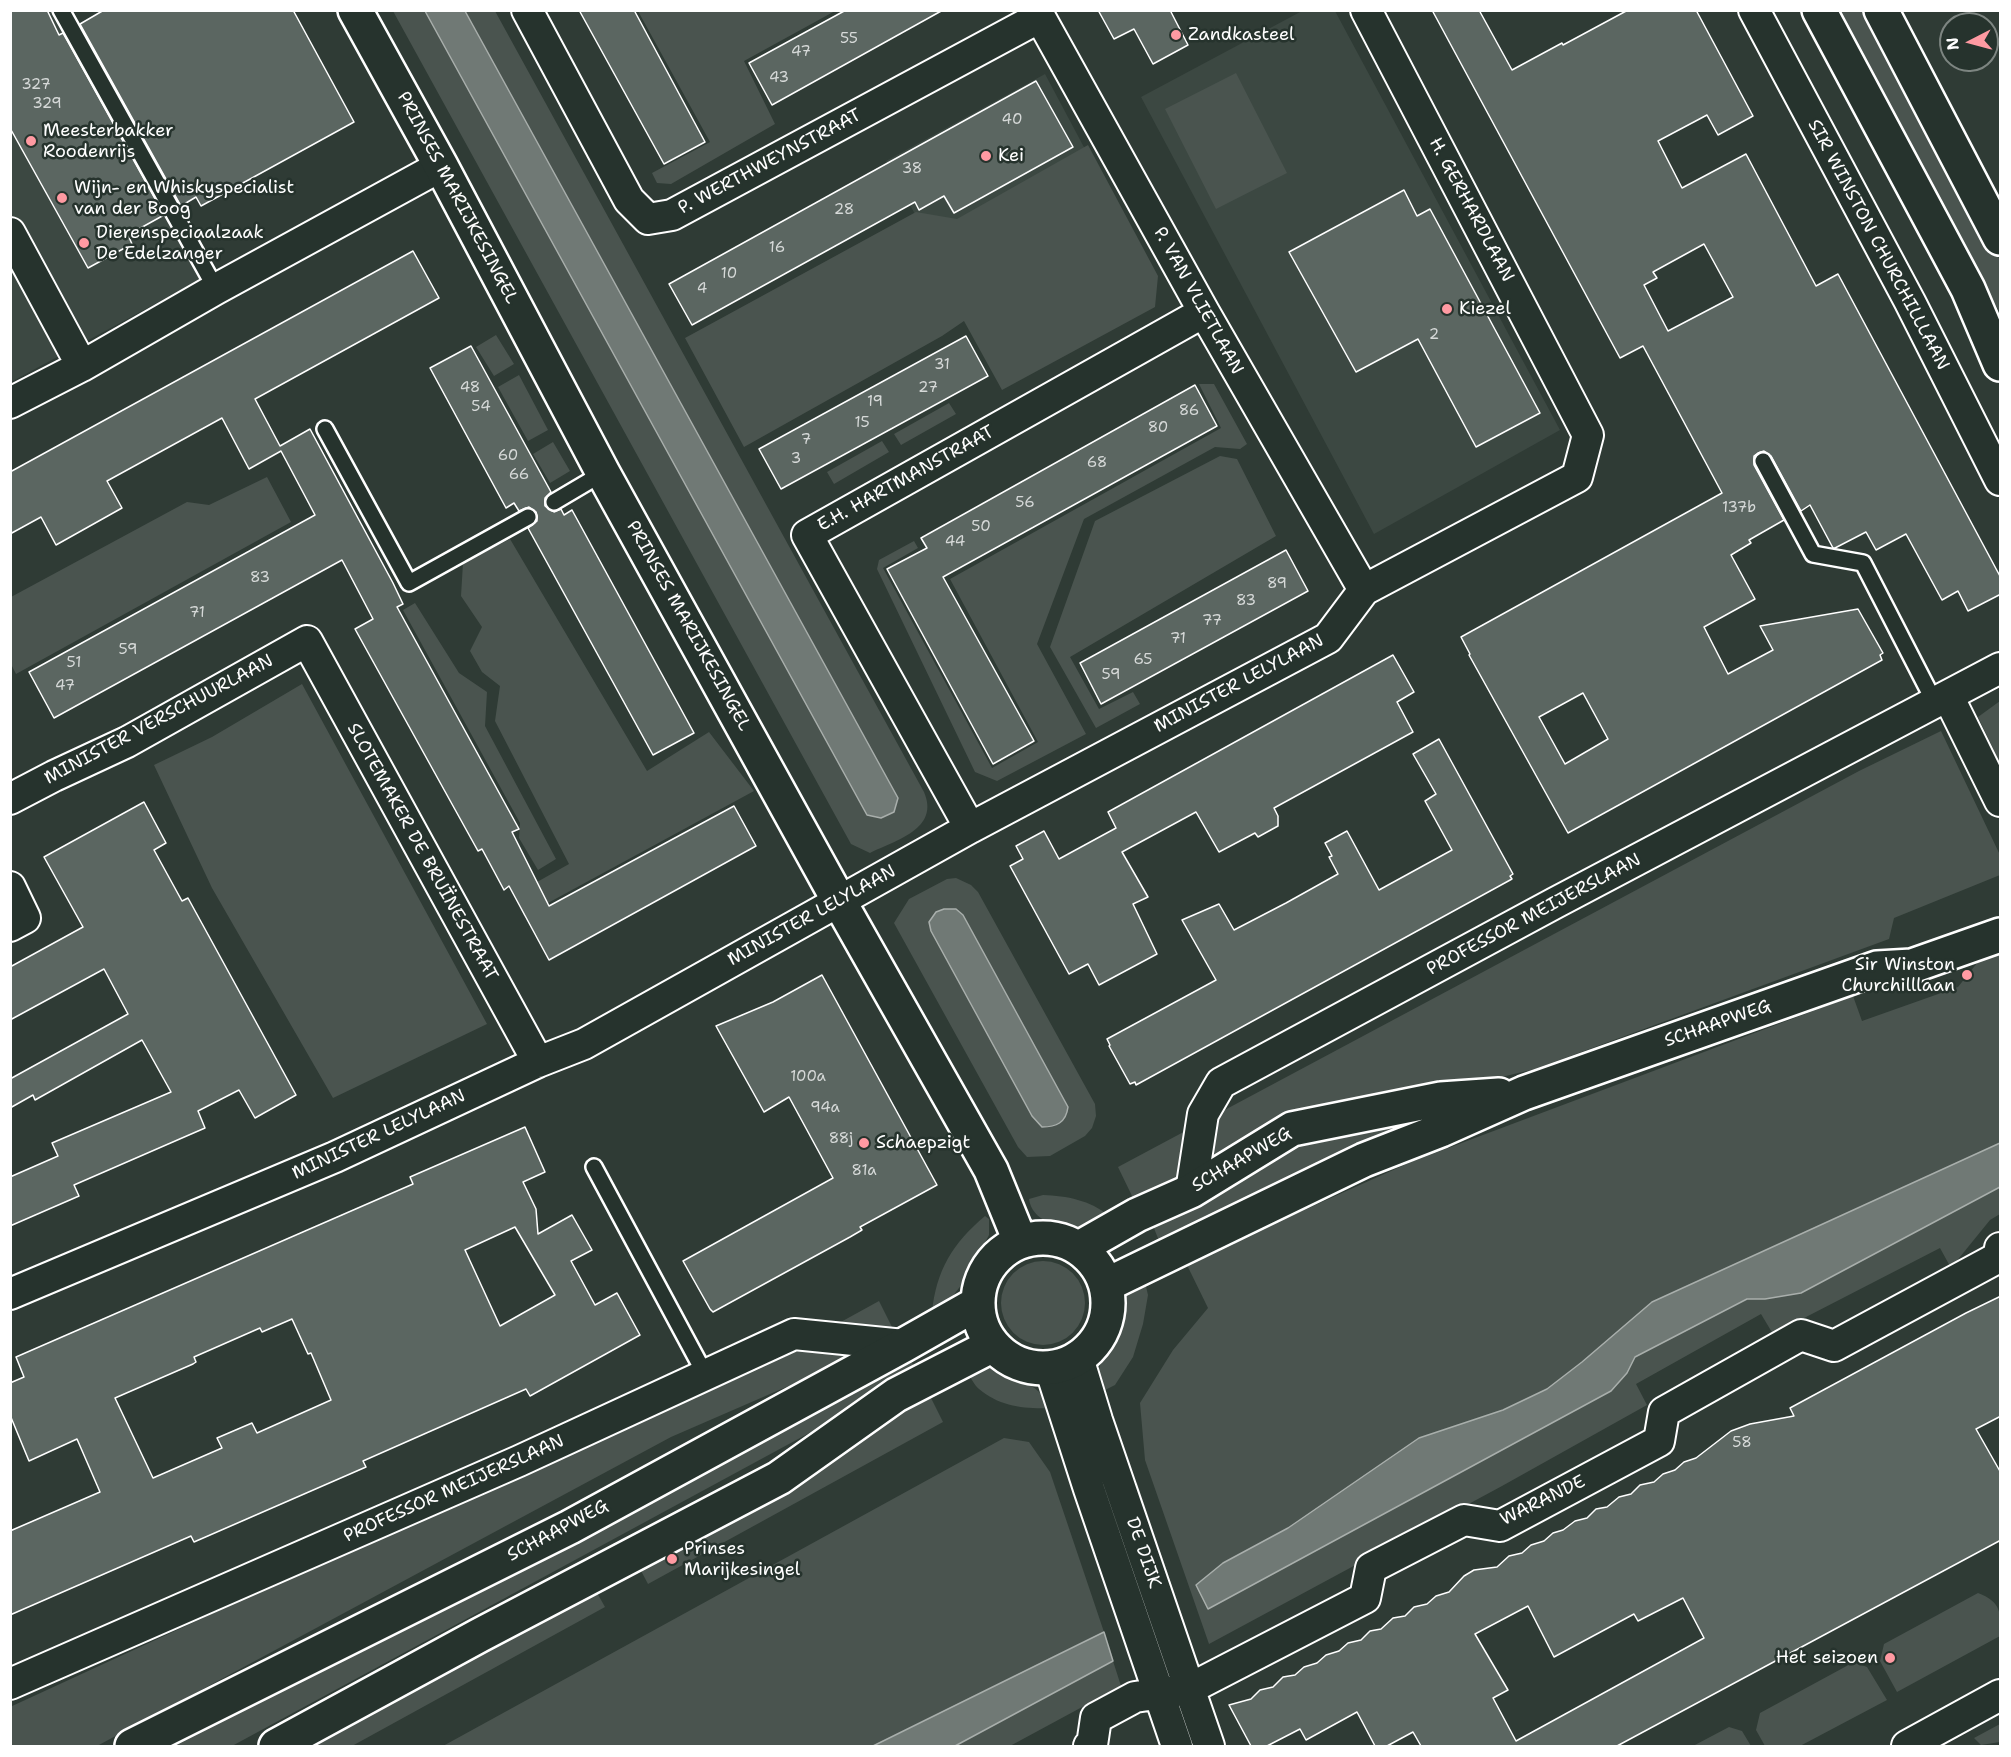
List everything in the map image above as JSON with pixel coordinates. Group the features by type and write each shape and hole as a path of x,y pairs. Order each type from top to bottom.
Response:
{"street":[{"name":"PRINSES MARIJKESINGEL","path":"355,10 441,166 603,473 994,1176 1020,1241"},
{"name":"P. WERTHWEYNSTRAAT","path":"526,10 629,200 648,219 672,215 1038,14"},
{"name":"H. GERHARDLAAN","path":"1366,10 1588,435 1577,477"},
{"name":"SIR WINSTON CHURCHILLLAAN","path":"1754,10 1910,302 2001,480"},
{"path":"1819,10 1968,289 2001,364"},
{"path":"1881,10 2001,238"},
{"name":"P. VAN VLIETLAAN","path":"1038,14 1204,312 1364,590"},
{"path":"10,403 82,366 216,289 441,166"},
{"path":"10,233 82,366"},
{"name":"E.H. HARTMANSTRAAT","path":"970,828 807,535 1204,312"},
{"name":"MINISTER LELYLAAN","path":"10,1294 335,1157 538,1062 584,1044 970,828 1328,638 1364,590 1577,477"},
{"name":"MINISTER VERSCHUURLAAN","path":"10,799 127,742 307,641"},
{"name":"SLOTEMAKER DE BRUÏNESTRAAT","path":"307,641 538,1062"},
{"name":"PROFESSOR MEIJERSLAAN","path":"1191,1191 1203,1114 1221,1083 1555,903 2001,668"},
{"path":"1941,700 2001,801"},
{"path":"10,887 25,918 10,926"},
{"name":"SCHAAPWEG","path":"1878,968 1910,945 2001,911"},
{"name":"SCHAAPWEG","path":"1106,1285 1364,1160 1441,1130 1524,1093 1878,968 1912,966 2001,935"},
{"name":"SCHAAPWEG","path":"1079,1248 1137,1215 1191,1191 1292,1129 1441,1099 1524,1093"},
{"path":"1032,1238 1051,1238 1069,1242 1079,1248 1095,1264 1106,1285 1108,1298 1104,1326 1098,1338 1064,1363 1025,1366 1003,1354 993,1346 979,1318 981,1280 986,1270 1001,1252 1020,1241 1032,1238"},
{"name":"WARANDE","path":"1089,1746 1092,1745 1096,1718 1135,1698 1189,1689 1365,1598 1371,1568 1464,1520 1500,1526 1659,1441 1664,1412 1801,1335 1834,1346 1999,1257 2001,1248"},
{"name":"SCHAAPWEG","path":"132,1746 570,1527 978,1303"},
{"name":"PROFESSOR MEIJERSLAAN","path":"10,1684 519,1461 794,1334 904,1345"},
{"path":"276,1746 531,1608 779,1478 896,1395 993,1346"},
{"name":"DE DIJK","path":"1064,1363 1097,1419 1209,1746"},
{"name":"DE DIJK","path":"1064,1363 1159,1695 1177,1746"},
{"path":"1907,1746 1954,1736 2001,1695"}],"lane":[{"path":"61,10 216,289"},
{"path":"325,429 409,583 528,517"},
{"path":"1764,461 1813,554 1863,562 1941,700"},
{"path":"554,502 603,473"},
{"path":"594,1167 705,1374"}],"shaded area":[{"path":"11,11 55,11 203,278 11,382"},
{"path":"393,11 425,11 867,814 881,818 893,812 898,798 465,11 495,11 924,792 927,805 926,815 913,832 870,853 851,844"},
{"path":"425,11 465,11 898,798 894,812 881,818 867,815"},
{"path":"638,11 835,11 744,61 775,124 671,184 657,183 652,173 710,142"},
{"path":"1302,11 1335,11 1560,430 1374,534 1141,97"},
{"path":"1839,11 1866,11 2000,260 2000,313"},
{"path":"1236,73 1287,173 1216,209 1165,109"},
{"name":"Kei","path":"1045,74 1086,151 928,238 886,161"},
{"path":"1088,145 1158,276 1155,307 1002,390 964,321 942,336 744,447 685,338 916,212 957,219"},
{"path":"496,335 514,364 494,376 476,347"},
{"path":"519,375 548,430 528,441 498,387"},
{"path":"1199,384 1214,384 1247,444 1240,449 1215,447 1084,519 1037,644 1086,734 997,781 975,772 877,569 879,560 914,541 918,548 883,568 992,768 1038,742 950,579 1221,428"},
{"path":"949,403 956,414 901,445 894,434"},
{"path":"882,441 889,452 834,484 827,472"},
{"path":"553,442 570,471 550,483 533,454"},
{"path":"1220,456 1237,459 1276,536 1070,657 1099,709 1133,692 1140,704 1096,728 1050,647 1095,521"},
{"path":"267,477 291,522 16,674 11,664 11,597 187,502 209,505"},
{"path":"510,539 647,771 709,732 754,791 524,916 514,895 569,864 495,721 500,686 482,672 470,651 482,627 461,596 463,563"},
{"path":"415,603 459,673 487,692 485,726 556,859 538,870 519,838 520,823 403,610"},
{"path":"302,684 487,1024 333,1098 212,888 154,765 212,737"},
{"path":"2000,701 2000,763 1978,717"},
{"path":"1941,731 2000,855 2000,875 1894,918 1889,939 1535,1069 1489,1080 1208,1165 1133,1198 1118,1167 1859,771"},
{"path":"956,878 971,885 978,892 1095,1104 1096,1116 1092,1128 1085,1136 1050,1156 1027,1157 1018,1147 894,923 909,899 947,879","holes":["963,915 1068,1107 1068,1112"]},
{"path":"956,909 963,915 1068,1107 1060,1123 1042,1127 1032,1116 931,931 929,922 936,912"},
{"path":"2000,946 2000,1214 1990,1220 1951,1268 1940,1248 1773,1334 1761,1314 1636,1384 1647,1405 1209,1644 1145,1460 1140,1403 1173,1350 1208,1308 1186,1263 1411,1162 1853,996 1862,1021 1958,987 1985,953"},
{"path":"1447,1108 1161,1246 1150,1218 1287,1145"},
{"path":"2000,1143 2000,1187 1801,1293 1765,1299 1747,1299 1635,1357 1627,1373 1611,1391 1208,1609 1196,1585 1223,1563 1288,1528 1419,1438 1503,1410 1547,1389 1652,1302"},
{"path":"1043,1195 1078,1200 1094,1206 1109,1216 1075,1232 1046,1222 1035,1213 1029,1199"},
{"path":"985,1216 989,1219 989,1235 966,1279 948,1302 932,1313 937,1284 948,1259 964,1236"},
{"path":"1043,1261 1059,1264 1073,1273 1082,1287 1085,1303 1082,1319 1073,1333 1059,1342 1043,1345 1027,1342 1013,1333 1004,1319 1001,1303 1004,1287 1013,1273 1027,1264"},
{"path":"1144,1278 1148,1295 1143,1324 1133,1357 1115,1385 1099,1393 1097,1374 1112,1343 1122,1301 1130,1288"},
{"path":"879,1301 894,1331 839,1325 839,1323"},
{"path":"808,1346 869,1351 671,1437 97,1746 11,1746 10,1707 318,1565"},
{"path":"907,1353 918,1374 232,1746 156,1746"},
{"path":"981,1366 1021,1380 1031,1386 1046,1399 1051,1408 1014,1406 987,1395 977,1387 966,1370"},
{"path":"927,1390 943,1422 648,1584 639,1567"},
{"path":"1004,1438 1029,1442 1050,1472 1104,1632 873,1746 443,1746"},
{"path":"1137,1483 1194,1651 1188,1653 1131,1486"},
{"path":"596,1591 605,1607 352,1746 314,1746"},
{"path":"1978,1593 1992,1600 1996,1605 2000,1615 2000,1636 1897,1692 1880,1661 1884,1644"},
{"path":"1104,1632 1113,1661 955,1746 873,1746"},
{"path":"1113,1661 1121,1686 1010,1746 955,1746"},
{"path":"1854,1662 1867,1667 1887,1700 1800,1746 1765,1746 1756,1730 1760,1713"},
{"path":"2000,1724 2000,1742 1981,1745 1974,1738"},
{"path":"1729,1727 1742,1731 1751,1746 1693,1746"}],"building":[{"path":"10,10 47,10 59,35 63,33 164,215 128,235 132,244 88,268 10,128"},
{"path":"104,10 293,10 354,122 201,206 196,197 181,206 80,24"},
{"path":"579,10 634,10 705,142 664,164"},
{"path":"846,10 943,10 772,105 749,63"},
{"name":"Zandkasteel","path":"1098,10 1170,10 1188,45 1153,64 1134,29 1114,39"},
{"path":"1432,10 1479,10 1512,70 1628,10 1696,10 1753,116 1718,135 1707,115 1658,141 1682,188 1746,154 1816,286 1838,274 2001,578 2001,594 1968,611 1958,591 1942,600 1906,534 1876,550 1866,532 1833,548 1810,505 1801,511 1771,456 1764,451 1758,453 1754,456 1754,465 1784,520 1749,540 1751,543 1731,555 1755,599 1704,627 1728,674 1773,650 1760,626 1858,609 1883,653 1880,655 1882,660 1568,833 1461,637 1722,493 1643,346 1620,358","holes":["1704,244 1733,297 1668,331 1644,285 1657,278 1653,272","1583,693 1608,739 1565,764 1539,717"]},
{"path":"1036,81 1073,147 954,213 944,196 919,210 915,202 692,325 669,284"},
{"path":"1404,190 1417,216 1430,209 1540,413 1476,447 1418,339 1356,372 1289,252"},
{"path":"413,251 439,298 255,399 280,446 310,429 393,583 403,604 397,607 519,829 512,832 549,906 734,806 756,846 549,960 509,886 504,890 482,849 478,851 355,629 373,619 342,560 54,718 29,672 315,515 281,451 249,469 222,418 107,481 122,508 56,545 41,517 10,534 10,472"},
{"path":"966,336 988,376 781,489 759,449"},
{"path":"471,346 551,492 545,498 545,506 554,512 561,509 564,515 572,510 694,733 653,755 528,528 537,521 536,512 529,507 519,511 514,503 506,508 430,368"},
{"path":"1195,385 1217,426 943,577 1034,741 993,764 887,569 927,548 921,538"},
{"path":"1286,550 1308,591 1101,704 1080,663"},
{"path":"1393,655 1414,692 1397,702 1413,732 1274,808 1278,816 1278,826 1258,837 1255,833 1219,852 1196,812 1122,852 1148,897 1133,904 1157,954 1099,985 1088,964 1069,974 1010,866 1023,859 1016,846 1044,831 1059,859 1116,828 1108,812"},
{"path":"1439,739 1513,874 1510,876 1512,879 1136,1085 1135,1082 1130,1084 1107,1039 1216,980 1182,920 1219,904 1234,930 1286,903 1338,874 1325,843 1347,831 1379,890 1452,850 1425,801 1436,794 1413,754"},
{"path":"144,802 166,843 154,850 182,901 188,898 296,1095 255,1118 239,1090 198,1111 205,1128 74,1185 79,1196 10,1226 10,1177 58,1156 52,1143 171,1092 142,1040 35,1100 33,1095 10,1108 10,1079 128,1014 104,969 10,1020 10,967 83,927 44,857"},
{"name":"Schaepzigt","path":"822,975 937,1185 860,1227 862,1230 850,1237 713,1312 683,1261 833,1178 789,1097 764,1112 716,1026 773,1002"},
{"path":"525,1127 545,1172 523,1182 536,1209 538,1234 572,1215 592,1250 571,1261 595,1305 617,1293 640,1335 530,1396 526,1389 363,1461 366,1467 194,1542 191,1536 10,1615 10,1531 100,1492 77,1439 29,1461 10,1415 10,1383 24,1377 16,1357 413,1184 410,1177","holes":["515,1227 555,1295 500,1326 465,1250","292,1319 308,1354 311,1353 331,1400 257,1433 252,1423 217,1438 222,1448 153,1478 115,1398 193,1364 196,1362 194,1357 260,1328 262,1332"]},
{"path":"2001,1296 2001,1416 1976,1429 2001,1473 2001,1540 1617,1746 1421,1746 1413,1732 1387,1746 1375,1746 1357,1712 1306,1740 1300,1729 1267,1746 1251,1746 1229,1705 1251,1699 1260,1690 1273,1687 1283,1677 1295,1675 1304,1667 1317,1663 1326,1655 1339,1651 1348,1643 1361,1640 1370,1631 1381,1629 1393,1618 1405,1616 1414,1607 1427,1604 1436,1596 1449,1592 1464,1576 1474,1570 1497,1567 1509,1556 1522,1553 1531,1545 1544,1541 1553,1533 1563,1530 1575,1521 1587,1518 1596,1509 1607,1507 1619,1497 1631,1494 1640,1485 1654,1482 1684,1462 1696,1458 1731,1431 1750,1424 1794,1416 1790,1408","holes":["1683,1598 1704,1638 1516,1741 1493,1698 1508,1690 1475,1634 1528,1606 1554,1657 1634,1614 1638,1621"]}],"place":[{"name":"Zandkasteel","path":"1176,35"},
{"name":"Meesterbakker Roodenrijs","path":"31,141"},
{"name":"Kei","path":"986,156"},
{"name":"Wijn- en Whiskyspecialist van der Boog","path":"62,198"},
{"name":"Dierenspeciaalzaak De Edelzanger","path":"84,243"},
{"name":"Kiezel","path":"1447,309"},
{"name":"Sir Winston Churchilllaan","path":"1967,975"},
{"name":"Schaepzigt","path":"864,1143"},
{"name":"Prinses Marijkesingel","path":"672,1559"},
{"name":"Het seizoen","path":"1890,1658"}]}
